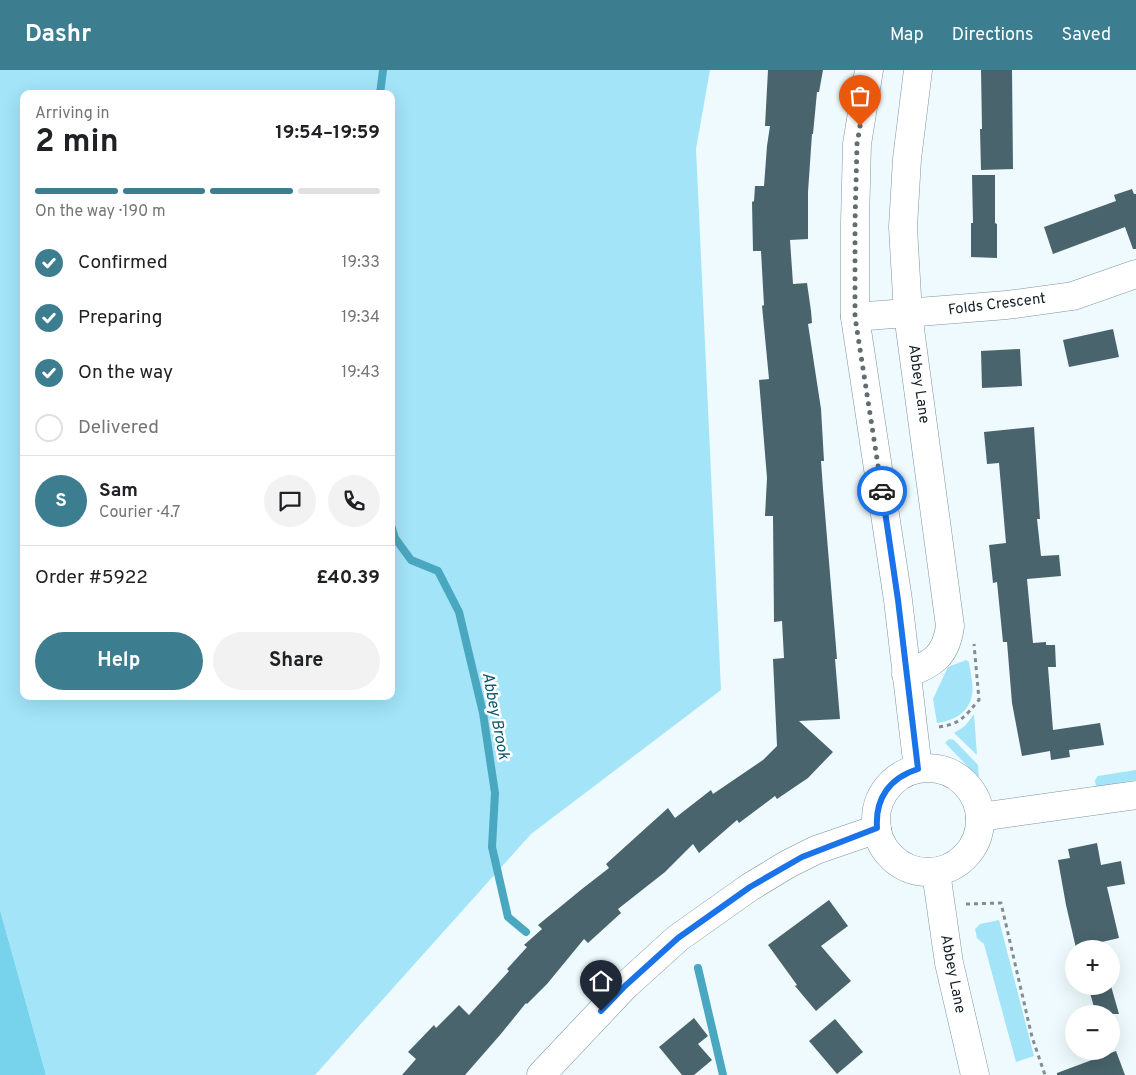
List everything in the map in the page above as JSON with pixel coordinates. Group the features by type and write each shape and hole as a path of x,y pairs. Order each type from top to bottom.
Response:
{"street":[{"path":"870,70 857,144 855,317 898,600 918,769"},
{"name":"Abbey Lane","path":"906,674 932,662 944,649 950,626 908,314 903,227 907,159 918,70"},
{"name":"Folds Crescent","path":"855,317 1008,305 1073,296 1136,274"},
{"path":"918,769 938,769 958,778 973,793 980,817 979,832 969,852 955,865 936,872 917,871 899,863 884,847 877,828 877,810 885,790 898,778 918,769"},
{"path":"980,817 1136,795"},
{"path":"541,1075 625,986 678,938 750,887 788,864 816,850 877,828"},
{"name":"Abbey Lane","path":"936,872 949,963 975,1075"}],"path":[{"path":"940,905 1001,903 1032,1038 1045,1075"}],"shaded area":[{"path":"0,70 710,70 696,149 721,690 531,834 315,1075 46,1075 0,910"},
{"path":"966,660 969,662 972,683 968,707 954,718 937,723 933,699 948,667"},
{"path":"974,714 977,755 954,733 965,726"},
{"path":"949,739 954,740 978,765 979,778 945,743"},
{"path":"1136,770 1136,780 1096,787 1095,780 1098,776"},
{"path":"0,910 46,1075 0,1075"},
{"path":"999,920 1034,1056 1016,1062 984,944 977,938 975,929 980,924"}],"building":[{"path":"768,70 823,70 819,92 817,92 812,134 808,192 808,239 790,240 793,284 807,283 811,311 812,323 808,324 821,409 824,461 821,461 840,719 799,721 833,752 808,778 777,799 775,796 739,823 737,820 699,853 693,844 665,872 618,909 621,913 588,943 584,939 547,984 526,1003 465,1075 402,1075 416,1059 408,1052 434,1025 436,1028 459,1005 469,1015 509,971 507,969 527,947 524,945 542,929 538,925 609,868 606,864 668,808 675,818 711,790 713,794 763,760 777,746 773,659 784,658 782,621 774,622 773,516 765,516 767,478 759,380 769,379 762,306 764,305 761,251 753,251 752,202 754,201 755,186 764,186 770,126 765,126"},
{"path":"981,70 1012,70 1013,169 981,170"},
{"path":"972,175 995,175 997,258 971,257 971,223 973,223"},
{"path":"1132,189 1134,194 1136,194 1136,249 1133,249 1125,227 1053,254 1044,227 1116,201 1114,195"},
{"path":"1113,329 1119,357 1069,367 1063,340"},
{"path":"1020,349 1022,386 982,388 981,351"},
{"path":"1034,427 1040,519 1037,519 1041,556 1059,555 1061,576 1027,579 1033,643 1046,642 1046,645 1055,645 1056,667 1048,667 1053,730 1100,723 1104,745 1069,750 1070,757 1051,760 1050,751 1022,756 1012,703 1007,642 1003,642 997,582 993,583 989,545 1006,543 999,463 987,464 984,432"},
{"path":"1097,843 1101,865 1121,861 1125,884 1107,887 1119,938 1110,940 1074,940 1058,860 1070,858 1068,849"},
{"path":"829,900 848,926 821,946 851,981 816,1011 795,986 797,985 768,945"},
{"path":"1091,995 1114,995 1116,1005 1093,1005"},
{"path":"694,1018 708,1036 698,1044 712,1060 694,1075 682,1075 659,1047"},
{"path":"835,1019 863,1052 837,1074 809,1041"},
{"path":"1092,1060 1119,1060 1125,1075 1057,1075 1057,1073"}],"waterway":[{"name":"Abbey Brook","path":"380,90 383,70"},
{"name":"Abbey Brook","path":"395,538 411,560 438,571 459,612 483,713 495,793 492,847 508,917 526,932"},
{"name":"Abbey Brook","path":"698,968 723,1075"}],"way so far":[{"path":"860,126 857,144 855,317 882,491"}],"route":[{"path":"601,1011 625,986 678,938 768,875 816,850 877,828 877,810 885,790 898,778 918,769 898,600 882,491"}]}
